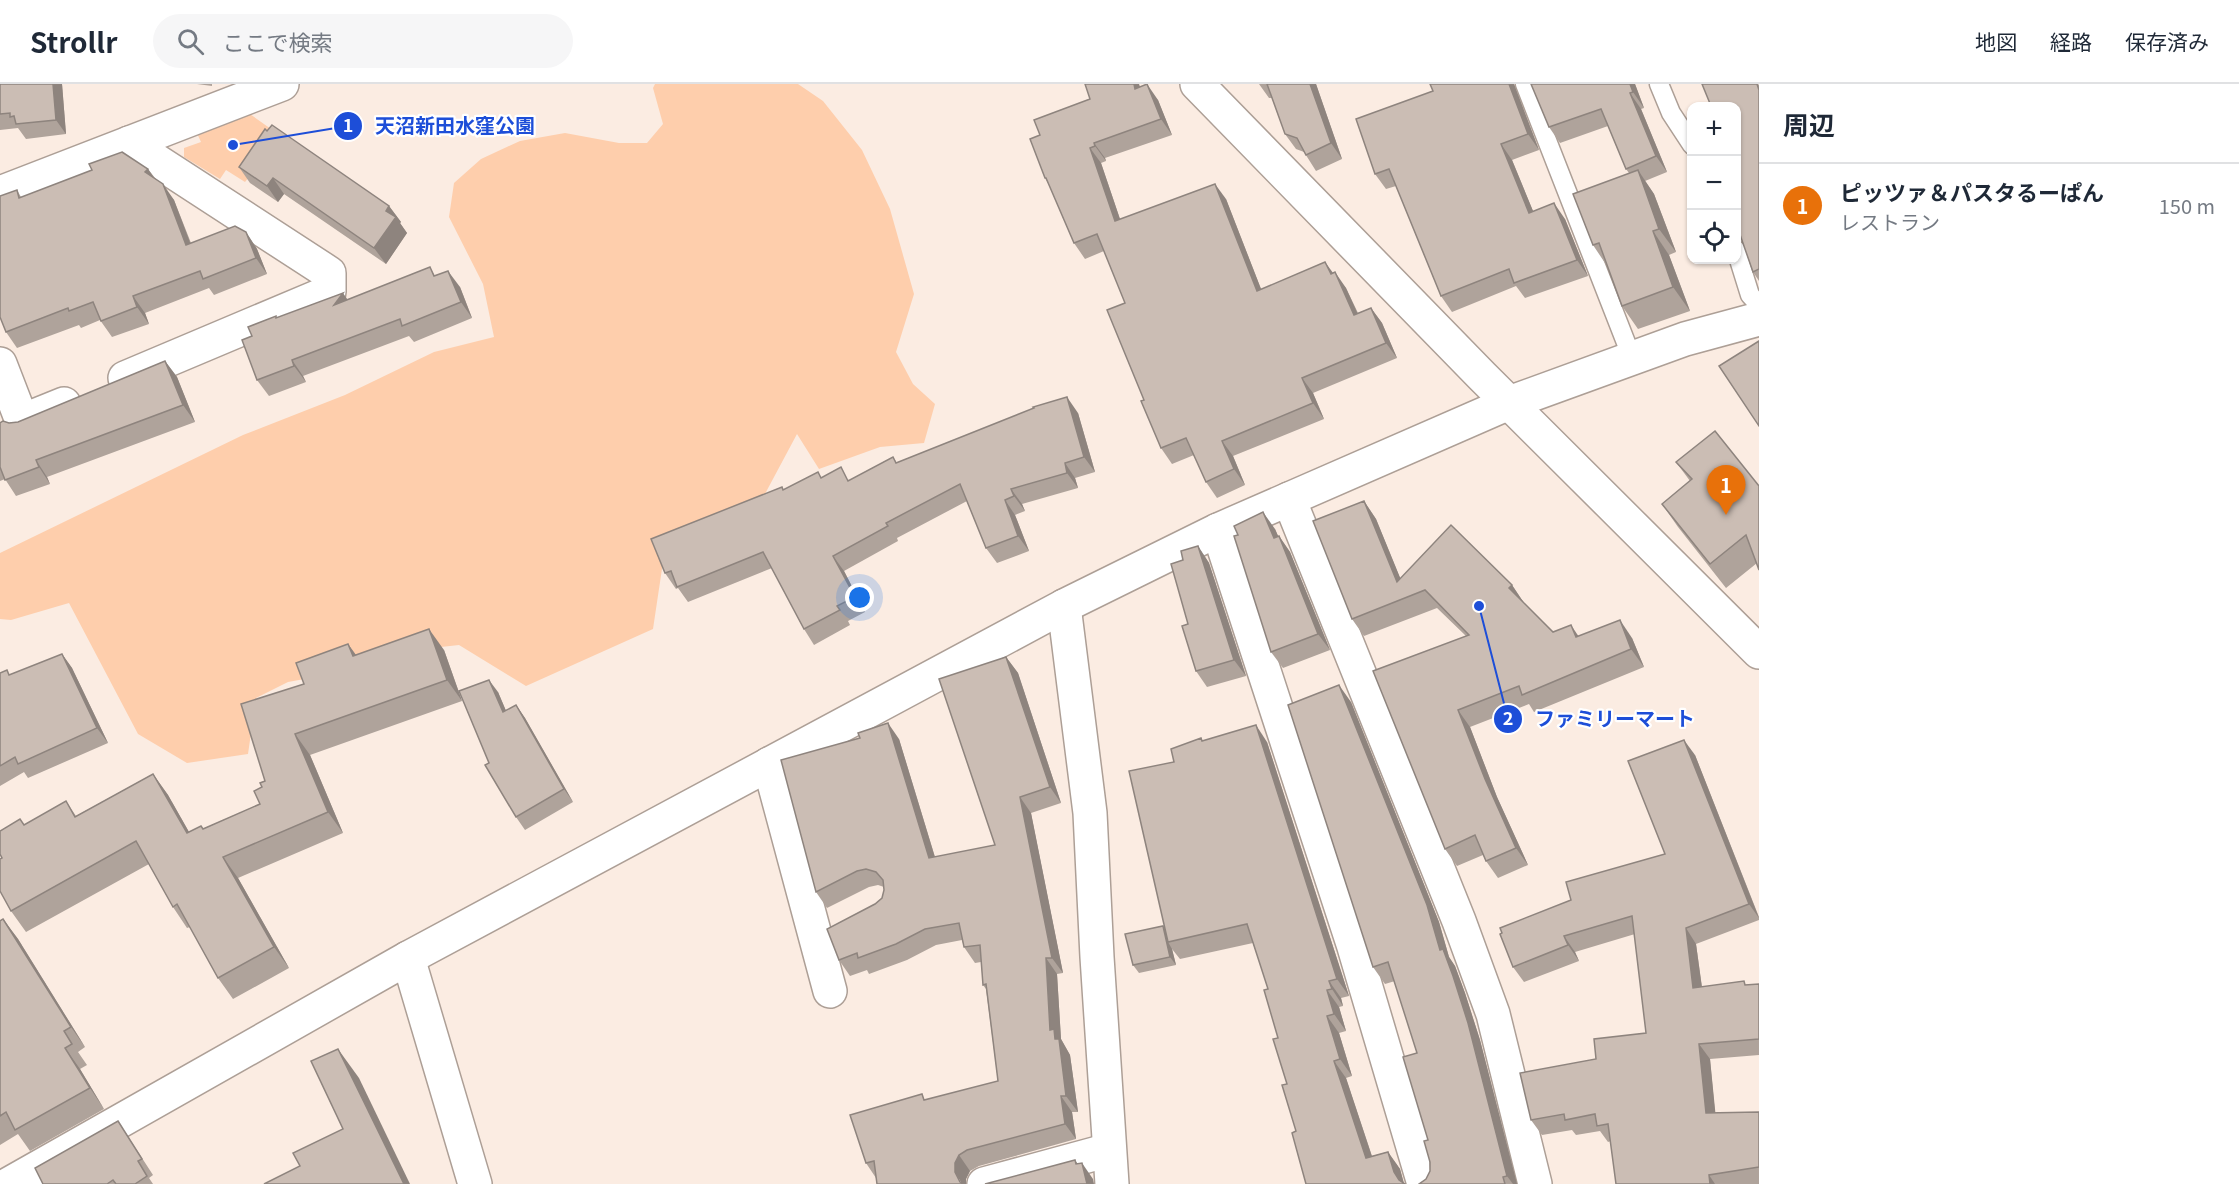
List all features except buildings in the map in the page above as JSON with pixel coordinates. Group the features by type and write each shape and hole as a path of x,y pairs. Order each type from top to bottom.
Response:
{"street":[{"path":"0,194 282,84"},
{"path":"1197,84 1509,403 1759,652"},
{"path":"0,364 22,421 329,292 329,273 129,143"},
{"path":"9,1184 408,958 1064,606 1218,530 1509,403 1685,339 1759,319"},
{"path":"1289,499 1459,921 1489,1004 1535,1184"},
{"path":"1218,530 1354,947 1424,1184"},
{"path":"1064,606 1090,813 1112,1184"},
{"path":"769,764 830,991"},
{"path":"815,935 846,919"},
{"path":"408,958 475,1184"},
{"path":"984,1184 1109,1150"}],"lane":[{"path":"1525,84 1632,358"},
{"path":"1659,84 1671,113 1687,137"},
{"path":"1741,264 1750,295 1759,305"}],"shaded area":[{"path":"655,84 798,84 823,101 862,150 890,209 914,294 896,352 913,384 935,404 924,443 880,447 819,469 797,434 758,507 666,542 653,629 526,686 459,645 378,654 321,676 288,682 256,698 248,754 187,763 138,734 69,603 11,620 0,619 0,553 243,435 345,395 434,352 494,337 483,284 449,217 454,183 481,159 520,141 565,133 619,143 647,143 663,124 653,88"},
{"path":"247,112 281,136 245,182 226,170 220,179 184,157 184,148 201,142 196,131"}],"place":[{"name":"天沼新田水窪公園","path":"233,145"},
{"name":"ピッツァ＆パスタるーぱん","path":"1726,515"},
{"name":"ファミリーマート","path":"1479,606"}]}
